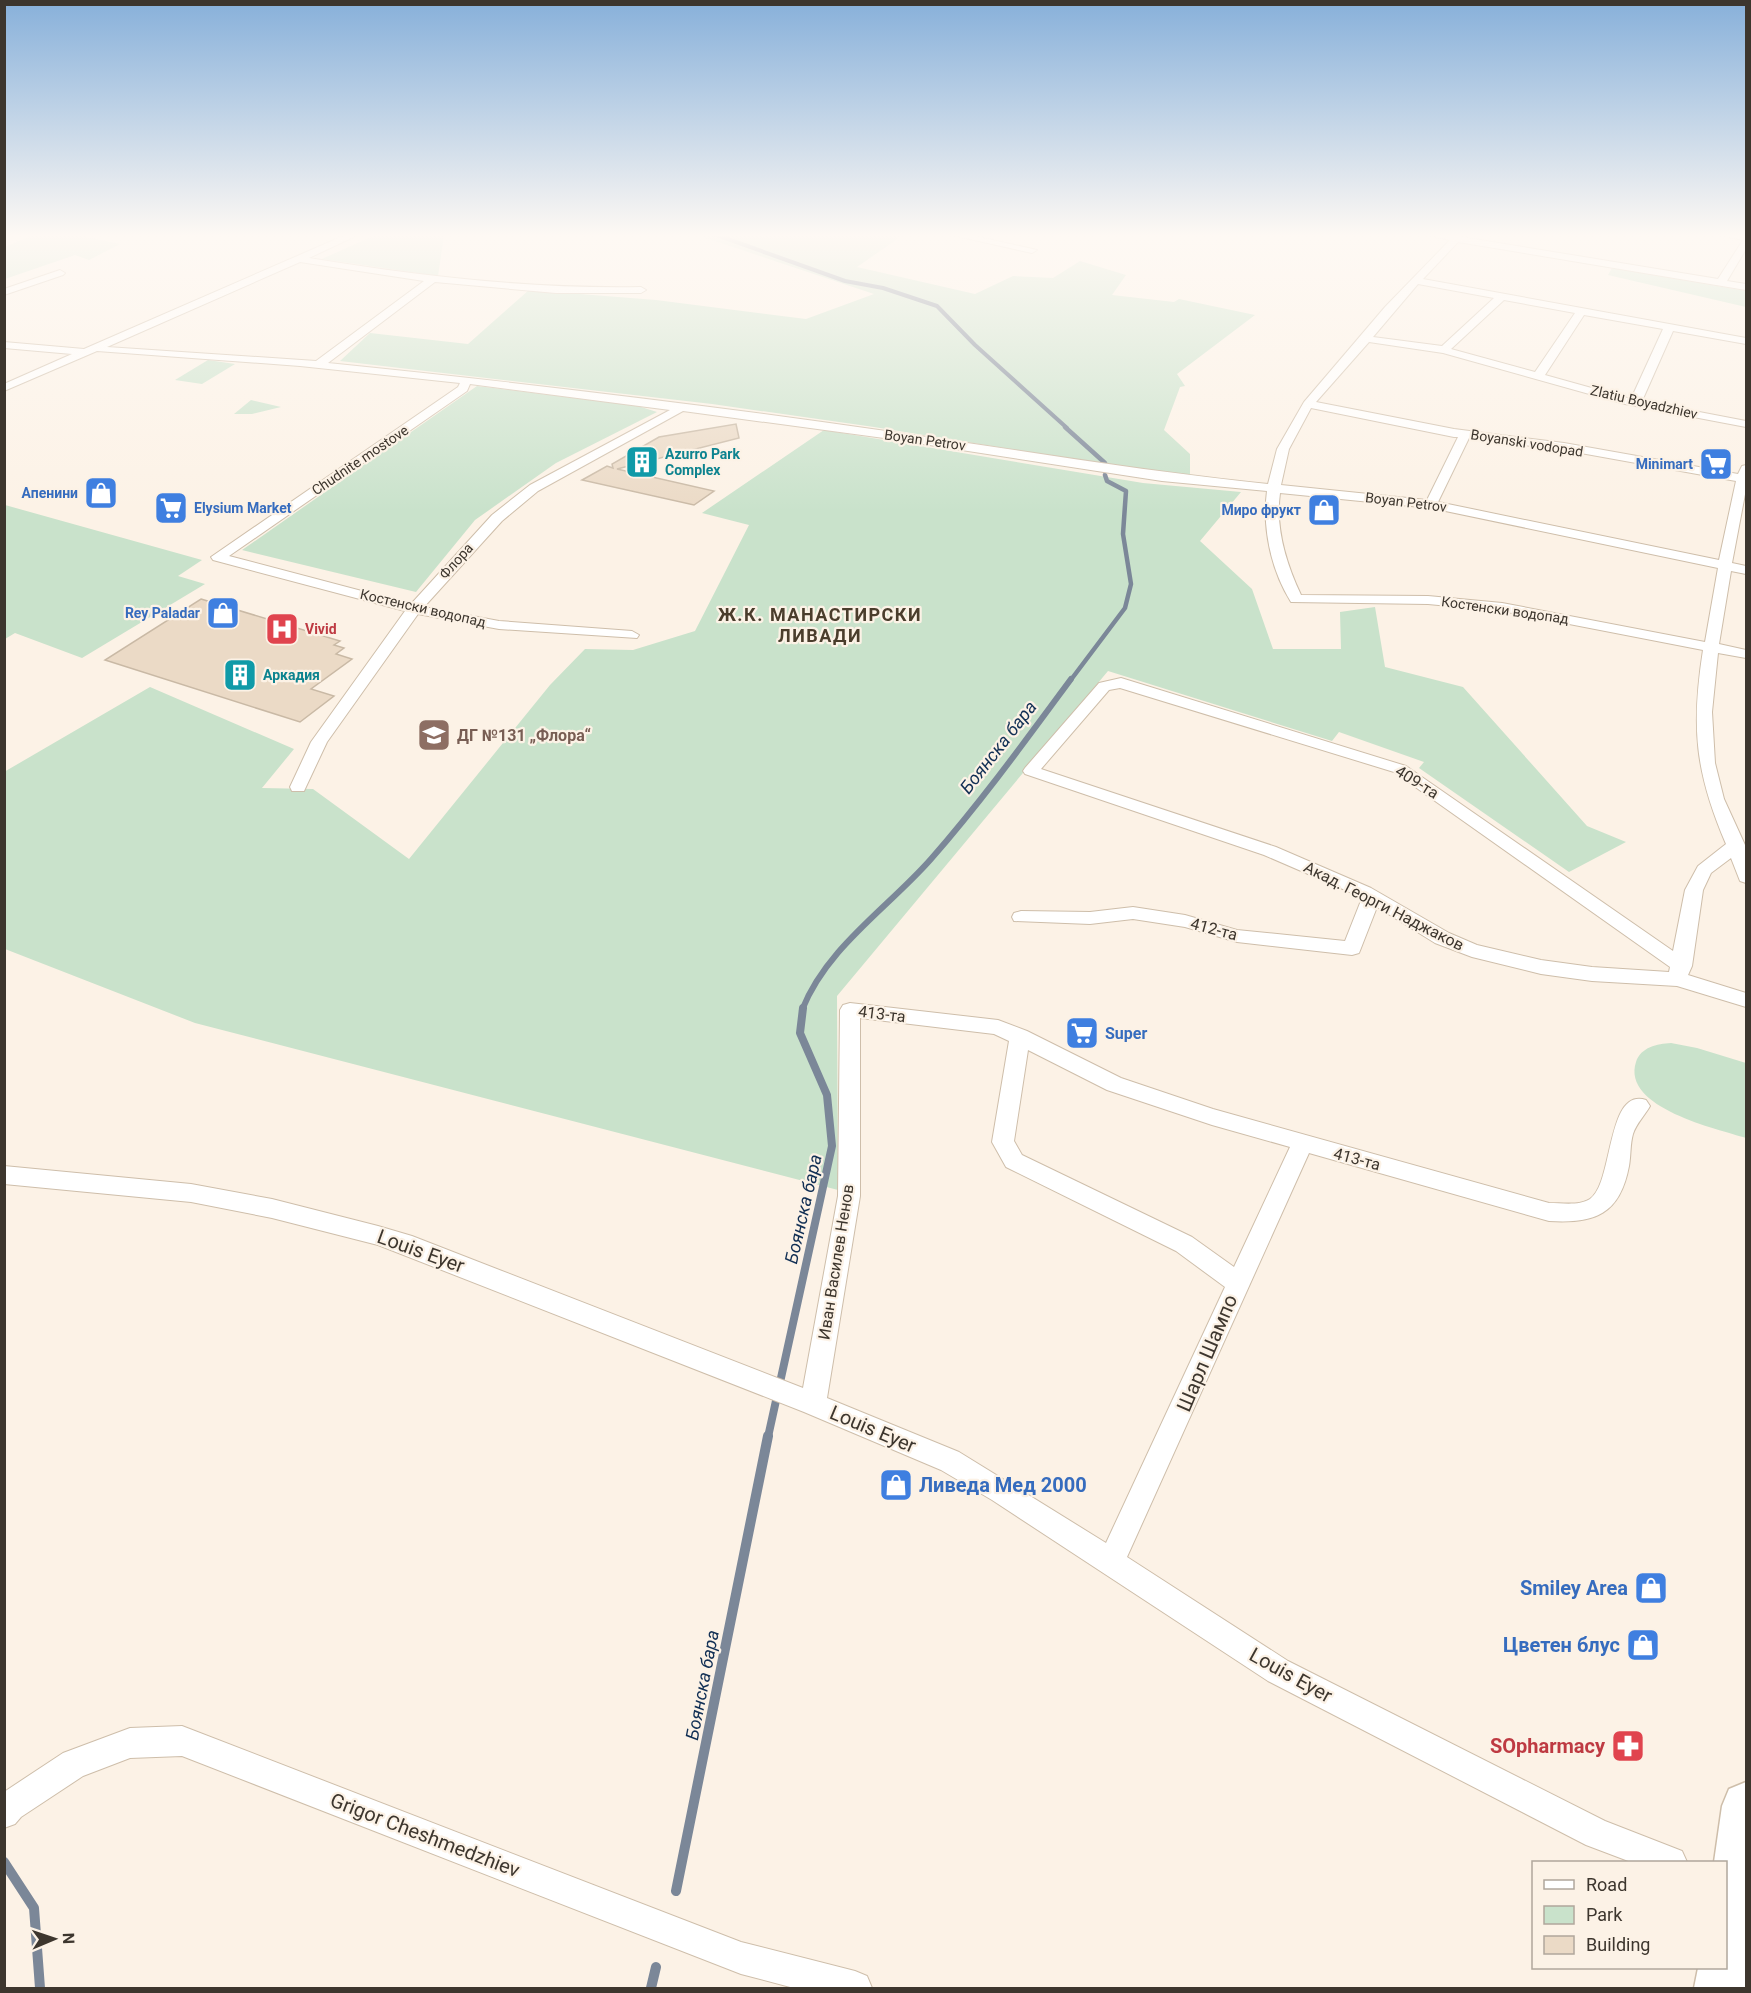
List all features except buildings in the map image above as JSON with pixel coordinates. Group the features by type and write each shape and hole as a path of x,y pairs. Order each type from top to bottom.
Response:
{"main road":[{"path":"1727,1927 1731,1882 1746,1806"},
{"path":"1719,1989 1723,1969"}],"street":[{"path":"4,388 147,326"},
{"path":"319,364 370,326"},
{"path":"1273,488 1287,439 1308,404 1376,326"},
{"path":"1444,350 1470,326"},
{"path":"1539,375 1572,326"},
{"path":"1658,326 1746,341"},
{"path":"1635,403 1669,328"},
{"name":"Zlatiu Boyadzhiev","path":"1367,339 1444,350 1635,403 1746,424"},
{"path":"4,345 86,352"},
{"name":"Boyan Petrov","path":"97,348 113,351 319,364 466,380 916,439 1162,477 1431,504 1746,570"},
{"name":"Chudnite mostove","path":"218,557 463,389 466,380"},
{"name":"Boyanski vodopad","path":"1308,404 1466,433 1518,439 1745,476"},
{"name":"Флора","path":"298,787 319,742 414,609 497,518 534,488 683,407"},
{"path":"1431,504 1466,433"},
{"path":"1745,476 1725,566 1711,647 1703,720 1712,788 1736,845 1746,877"},
{"name":"Костенски водопад","path":"1273,488 1270,511 1276,553 1285,579 1296,599 1398,599 1479,605 1552,615 1746,654"},
{"name":"Костенски водопад","path":"218,557 414,609 499,625 632,635"},
{"name":"Акад. Георги Наджаков","path":"1111,683 1104,686 1031,771 1270,851 1372,897 1442,938 1492,956 1592,974 1680,972"},
{"name":"409-та","path":"1111,683 1132,686 1400,769 1680,972"},
{"path":"1736,845 1704,870 1694,890 1685,926 1680,972 1746,1000"},
{"name":"412-та","path":"1022,917 1090,918 1133,912 1185,921 1238,936 1352,948 1372,897"},
{"name":"413-та","path":"850,1010 998,1027 1114,1084 1302,1144 1549,1212 1572,1214 1591,1209 1606,1200 1615,1185 1623,1131 1639,1106"},
{"name":"Иван Василев Ненов","path":"813,1404 849,1196 850,1010"},
{"path":"1020,1036 1003,1143 1014,1161 1184,1244 1237,1282"},
{"name":"Шарл Шампо","path":"1111,1562 1170,1438 1237,1282 1302,1144"},
{"name":"Louis Eyer","path":"4,1175 189,1193 294,1212 360,1230 404,1243 813,1404 950,1461 1278,1671 1597,1834 1666,1861"},
{"name":"Grigor Cheshmedzhiev","path":"7,1809 74,1764 130,1743 182,1741 741,1958 855,1989"}],"green space":[{"path":"488,326 1240,326 1177,374 1185,386 1180,387 1164,430 1190,454 1190,478 874,427 712,404 340,361 370,333 468,344"},
{"path":"208,360 235,364 202,384 175,380"},
{"path":"477,386 638,406 657,412 556,463 475,520 416,592 242,550"},
{"path":"251,400 281,407 252,414 234,414"},
{"path":"824,430 1143,483 1241,492 1200,541 1252,589 1273,649 1341,649 1340,612 1375,607 1385,667 1463,687 1587,826 1626,842 1569,872 1419,768 1424,762 1339,732 1332,741 1108,671 837,996 838,1190 195,1023 5,949 4,772 150,687 294,749 262,788 313,789 409,859 550,685 585,649 633,650 695,631 749,525 702,513"},
{"path":"5,505 202,560 178,576 205,584 82,658 15,633 5,639"},
{"path":"1671,1043 1697,1048 1746,1063 1746,1138 1675,1114 1657,1104 1643,1092 1635,1078 1638,1057 1650,1047"}],"waterway":[{"name":"Боянска бара","path":"956,326 1067,428"},
{"name":"Боянска бара","path":"1065,427 1105,463"},
{"name":"Боянска бара","path":"1070,681 1125,608 1131,584 1123,534 1126,491 1107,481 1105,475"},
{"name":"Боянска бара","path":"802,1010 813,987 842,947 914,877 950,837 1071,679"},
{"name":"Боянска бара","path":"768,1437 832,1146 827,1095 800,1033 803,1008"},
{"name":"Боянска бара","path":"676,1891 768,1436"},
{"path":"4,1862 34,1908 40,1988"},
{"name":"Боянска бара","path":"651,1988 656,1967"}],"place":[{"name":"Azurro Park Complex","path":"642,462"},
{"name":"Minimart","path":"1716,464"},
{"name":"Апенини","path":"101,493"},
{"name":"Elysium Market","path":"171,508"},
{"name":"Миро фрукт","path":"1324,510"},
{"name":"Rey Paladar","path":"223,613"},
{"name":"Vivid","path":"282,629"},
{"name":"Аркадия","path":"240,675"},
{"name":"ДГ №131 „Флора“","path":"434,735"},
{"name":"Super","path":"1082,1033"},
{"name":"Ливеда Мед 2000","path":"896,1485"},
{"name":"Smiley Area","path":"1651,1588"},
{"name":"Цветен блус","path":"1643,1645"},
{"name":"SOpharmacy","path":"1628,1746"}],"district":[{"name":"Ж.К. МАНАСТИРСКИ ЛИВАДИ","path":"820,624"}]}
